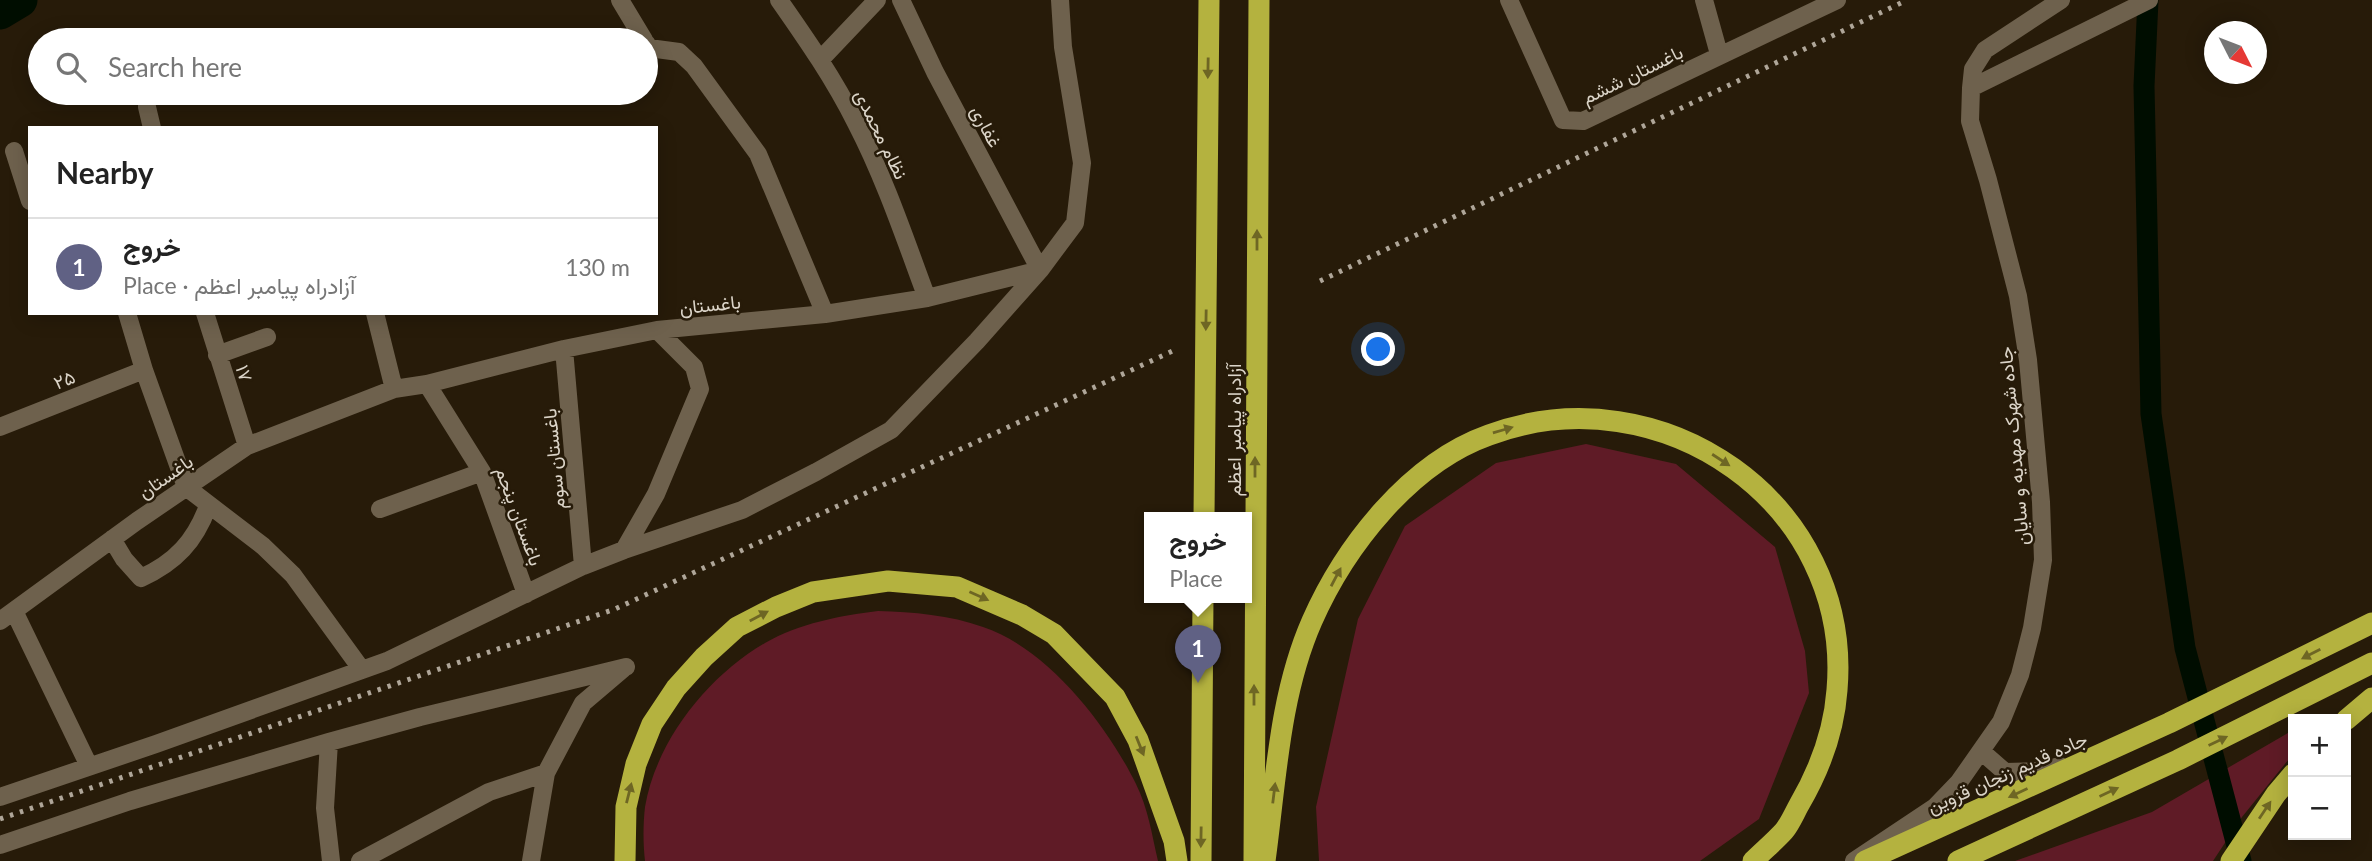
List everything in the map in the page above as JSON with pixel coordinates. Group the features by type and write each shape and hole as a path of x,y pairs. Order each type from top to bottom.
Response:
{"highway":[{"name":"آزادراه پیامبر اعظم","path":"1204,512 1209,0"},
{"name":"آزادراه پیامبر اعظم","path":"1254,861 1259,0"},
{"path":"1265,861 1290,688 1303,648 1312,622 1344,563 1382,511 1433,464 1487,435 1539,420 1607,419 1668,432 1721,458 1768,495 1802,540 1828,594 1840,660 1835,719 1816,775 1786,829 1753,861"},
{"path":"625,861 626,807 636,764 652,724 676,688 704,657 737,627 776,607 813,592 888,581 957,587 1022,615 1054,634 1115,697 1138,740 1174,841 1177,861"},
{"path":"1201,861 1203,603"},
{"name":"جاده قدیم زنجان قزوین","path":"1865,861 2169,723 2372,623"},
{"path":"1958,861 2178,760 2372,663"},
{"path":"2351,716 2372,698"},
{"path":"2235,855 2290,777"}],"street":[{"path":"620,0 637,28"},
{"name":"نظام محمدی","path":"779,0 821,60 856,123 884,183 927,298"},
{"path":"821,60 877,0"},
{"name":"غفاری","path":"901,0 935,72 1040,270"},
{"path":"0,797 387,661 583,566 742,510 891,430 977,341 1040,270 1075,223 1082,163 1063,47 1060,0"},
{"name":"باغستان ششم","path":"1509,0 1563,120 1583,121 1832,1"},
{"path":"1704,0 1719,54"},
{"name":"جاده شهرک مهدیه و سایان","path":"1854,861 1935,807 1959,782 2001,722 2020,675 2032,628 2043,560 2040,488 2026,347 2018,296 1970,121 1971,88 1973,69 1985,50 2061,0"},
{"path":"1971,88 2149,0"},
{"path":"658,49 679,52 694,66 758,154 825,314"},
{"path":"147,107 152,126"},
{"path":"14,151 28,195"},
{"name":"باغستان","path":"7,616 112,539 247,446 394,389 428,384 564,348 657,330 825,314 927,298 1040,270"},
{"path":"128,315 144,370 187,487 208,506 263,546 293,575 362,670"},
{"name":"۱۷","path":"206,315 247,446"},
{"path":"376,315 394,389"},
{"path":"624,550 656,494 699,389 694,367 657,330"},
{"path":"217,355 267,337"},
{"name":"باغستان سوم","path":"564,348 583,566"},
{"name":"۲۵","path":"0,427 144,370"},
{"name":"باغستان پنجم","path":"428,384 482,472 526,594"},
{"path":"380,509 482,472"},
{"path":"112,539 124,559 141,578 160,569 190,543 200,530 208,506"},
{"path":"7,616 89,766"},
{"path":"0,845 130,801 329,742 626,667 583,703 546,773 531,861"},
{"path":"329,742 325,808 331,861"},
{"path":"1981,751 2005,772 2040,771 2099,755"},
{"path":"359,861 489,792 546,773"}],"shaded area":[{"path":"1586,444 1676,464 1775,547 1805,651 1809,693 1759,819 1700,861 1319,861 1316,807 1358,619 1405,526 1496,463"},
{"path":"878,611 931,615 983,627 1007,637 1052,670 1092,714 1124,761 1144,802 1158,861 645,861 644,814 651,782 673,735 705,692 744,657 778,636 820,621"},
{"path":"2288,733 2288,760 2242,817 2213,861 2015,861 2152,812"}],"waterway":[{"path":"0,12 20,0"},
{"path":"2148,0 2144,86 2151,414 2185,648 2241,861"}],"railway":[{"path":"1320,281 1907,0"},
{"path":"0,819 615,609 1177,349"}],"place":[{"name":"خروج","path":"1198,683"}]}
